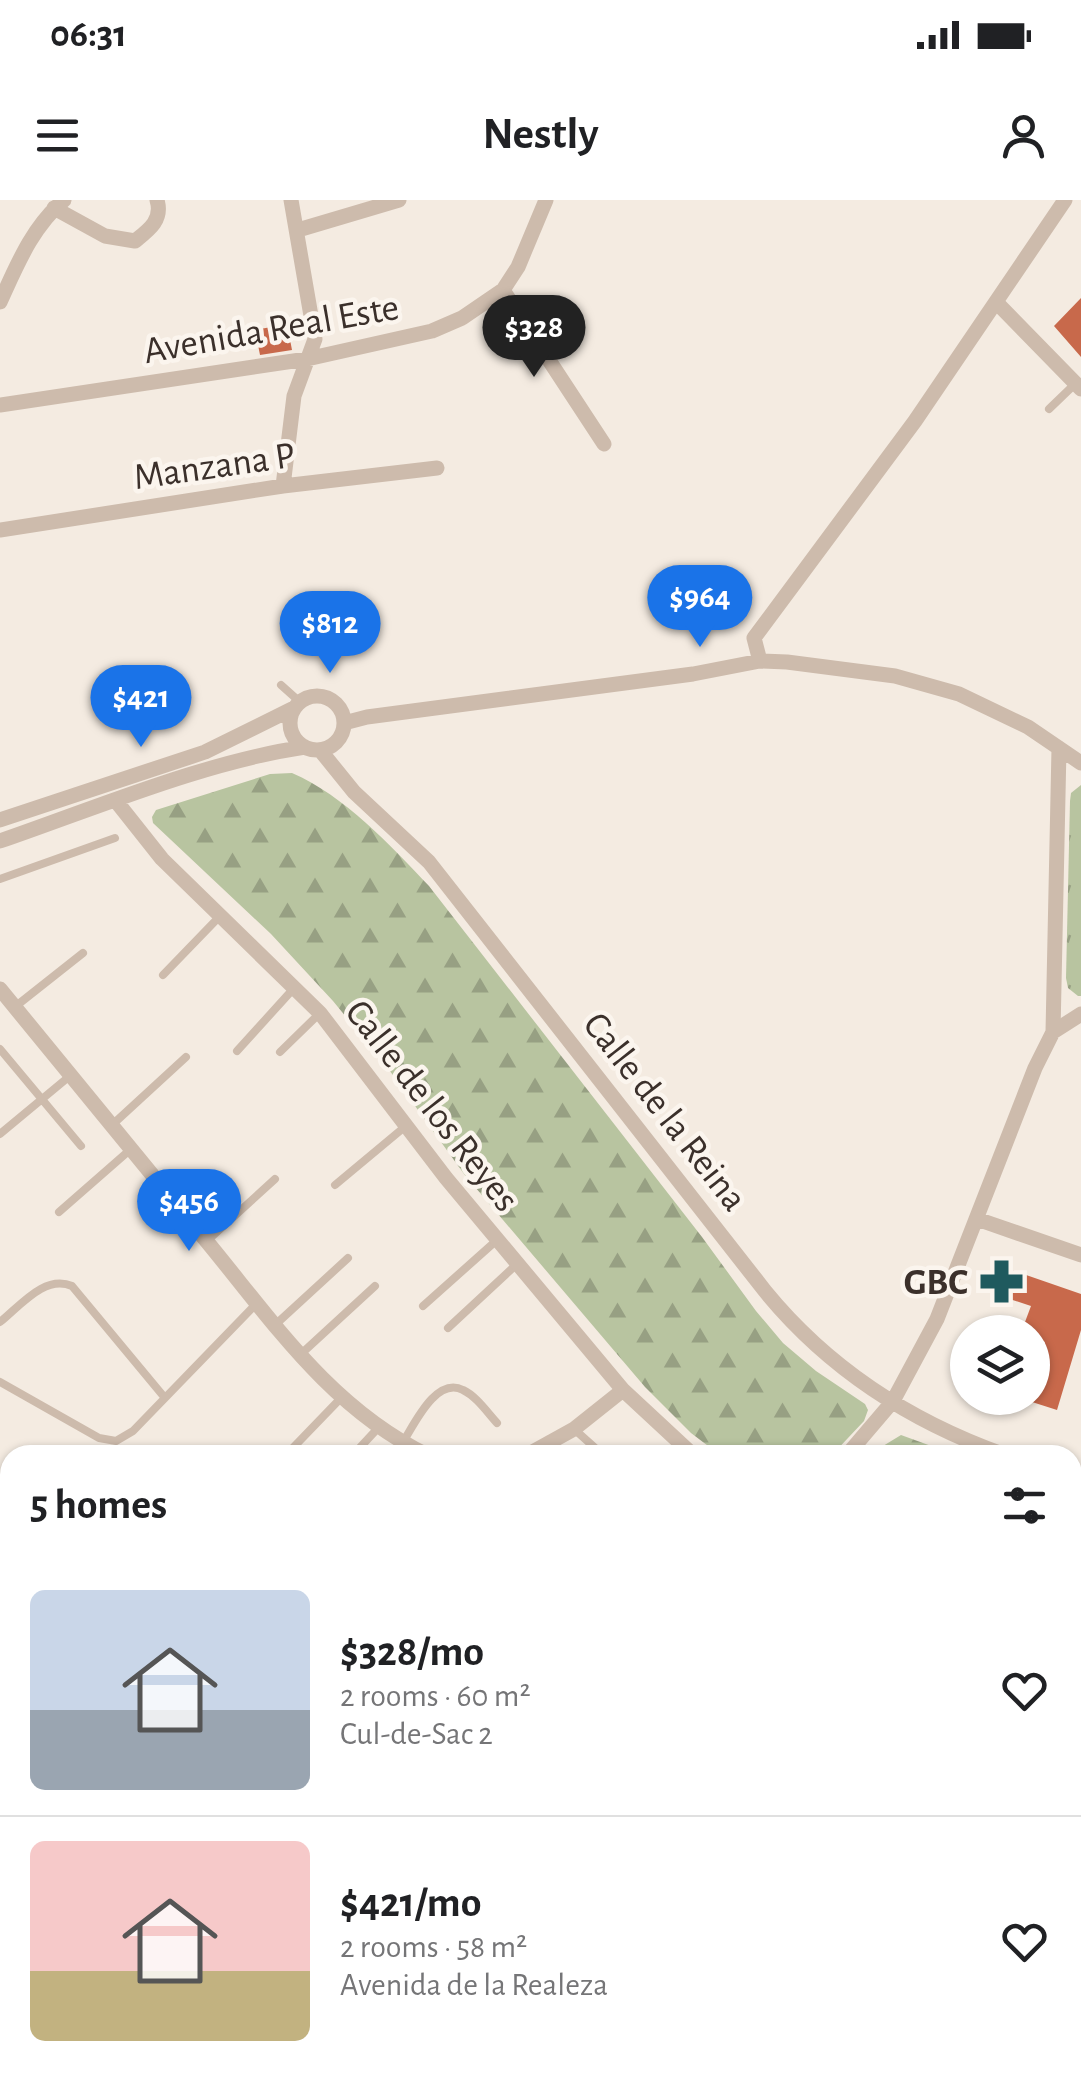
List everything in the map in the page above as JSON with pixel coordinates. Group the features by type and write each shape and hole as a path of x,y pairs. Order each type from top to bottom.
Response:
{"street":[{"path":"0,302 23,252 59,204 105,236 134,241 152,228 160,210 157,200"},
{"path":"283,486 294,396 315,339 291,200"},
{"path":"298,230 399,200"},
{"name":"Avenida Real Este","path":"0,405 307,359 432,331 462,318 503,290 518,266 546,200"},
{"path":"760,661 754,638 915,421 1065,200"},
{"path":"503,290 604,444"},
{"path":"997,303 1078,386"},
{"name":"Manzana P","path":"0,530 283,486 437,468"},
{"path":"344,722 760,661 919,681 996,710 1081,763"},
{"path":"0,820 205,752 319,696 336,704 344,722 340,738 312,749 268,752 0,841"},
{"path":"297,705 290,726 297,742 312,749"},
{"path":"855,1445 893,1402 937,1320 1053,1032 1059,748"},
{"name":"Calle de la Reina","path":"312,749 429,862 784,1315 852,1376 924,1422 980,1445"},
{"name":"Calle de los Reyes","path":"116,801 162,859 320,1013 517,1264 623,1390 682,1445"},
{"path":"0,988 340,1399 408,1445"},
{"path":"1053,1032 1081,1014"},
{"path":"977,1218 1081,1255"},
{"path":"546,1445 574,1429 623,1390"}],"lane":[{"path":"1050,408 1078,386"},
{"path":"281,684 297,705"},
{"path":"0,879 115,838"},
{"path":"164,975 221,916"},
{"path":"15,1007 83,952"},
{"path":"237,1051 295,987"},
{"path":"280,1052 320,1013"},
{"path":"0,1049 82,1146"},
{"path":"112,1125 186,1057"},
{"path":"0,1134 70,1075"},
{"path":"335,1186 407,1125"},
{"path":"59,1212 131,1149"},
{"path":"207,1240 275,1180"},
{"path":"423,1306 497,1240"},
{"path":"276,1325 348,1258"},
{"path":"448,1328 517,1264"},
{"path":"0,1322 45,1286 63,1282 72,1286 165,1398"},
{"path":"300,1354 375,1286"},
{"path":"0,1382 109,1442 125,1438 257,1303"},
{"path":"402,1442 430,1401 448,1387 467,1392 497,1423"},
{"path":"296,1445 340,1399"},
{"path":"362,1445 379,1427"},
{"path":"574,1429 592,1445"}],"green space":[{"path":"292,773 330,795 382,838 429,886 756,1311 783,1343 865,1404 868,1410 864,1421 841,1445 707,1445 691,1433 645,1387 464,1174 387,1067 333,1001 271,934 153,823 156,810 270,774"},
{"path":"1081,785 1078,996 1068,988 1066,978 1070,801 1071,793"},
{"path":"901,1435 928,1445 885,1445"}],"building":[{"path":"1081,298 1081,357 1054,326"},
{"path":"287,324 292,350 260,355 255,330"},
{"path":"997,1265 1081,1294 1081,1330 1057,1410 1050,1408 1050,1315 1028,1315 1031,1306 988,1292"}],"place":[{"name":"GBC","path":"1001,1281"}]}
